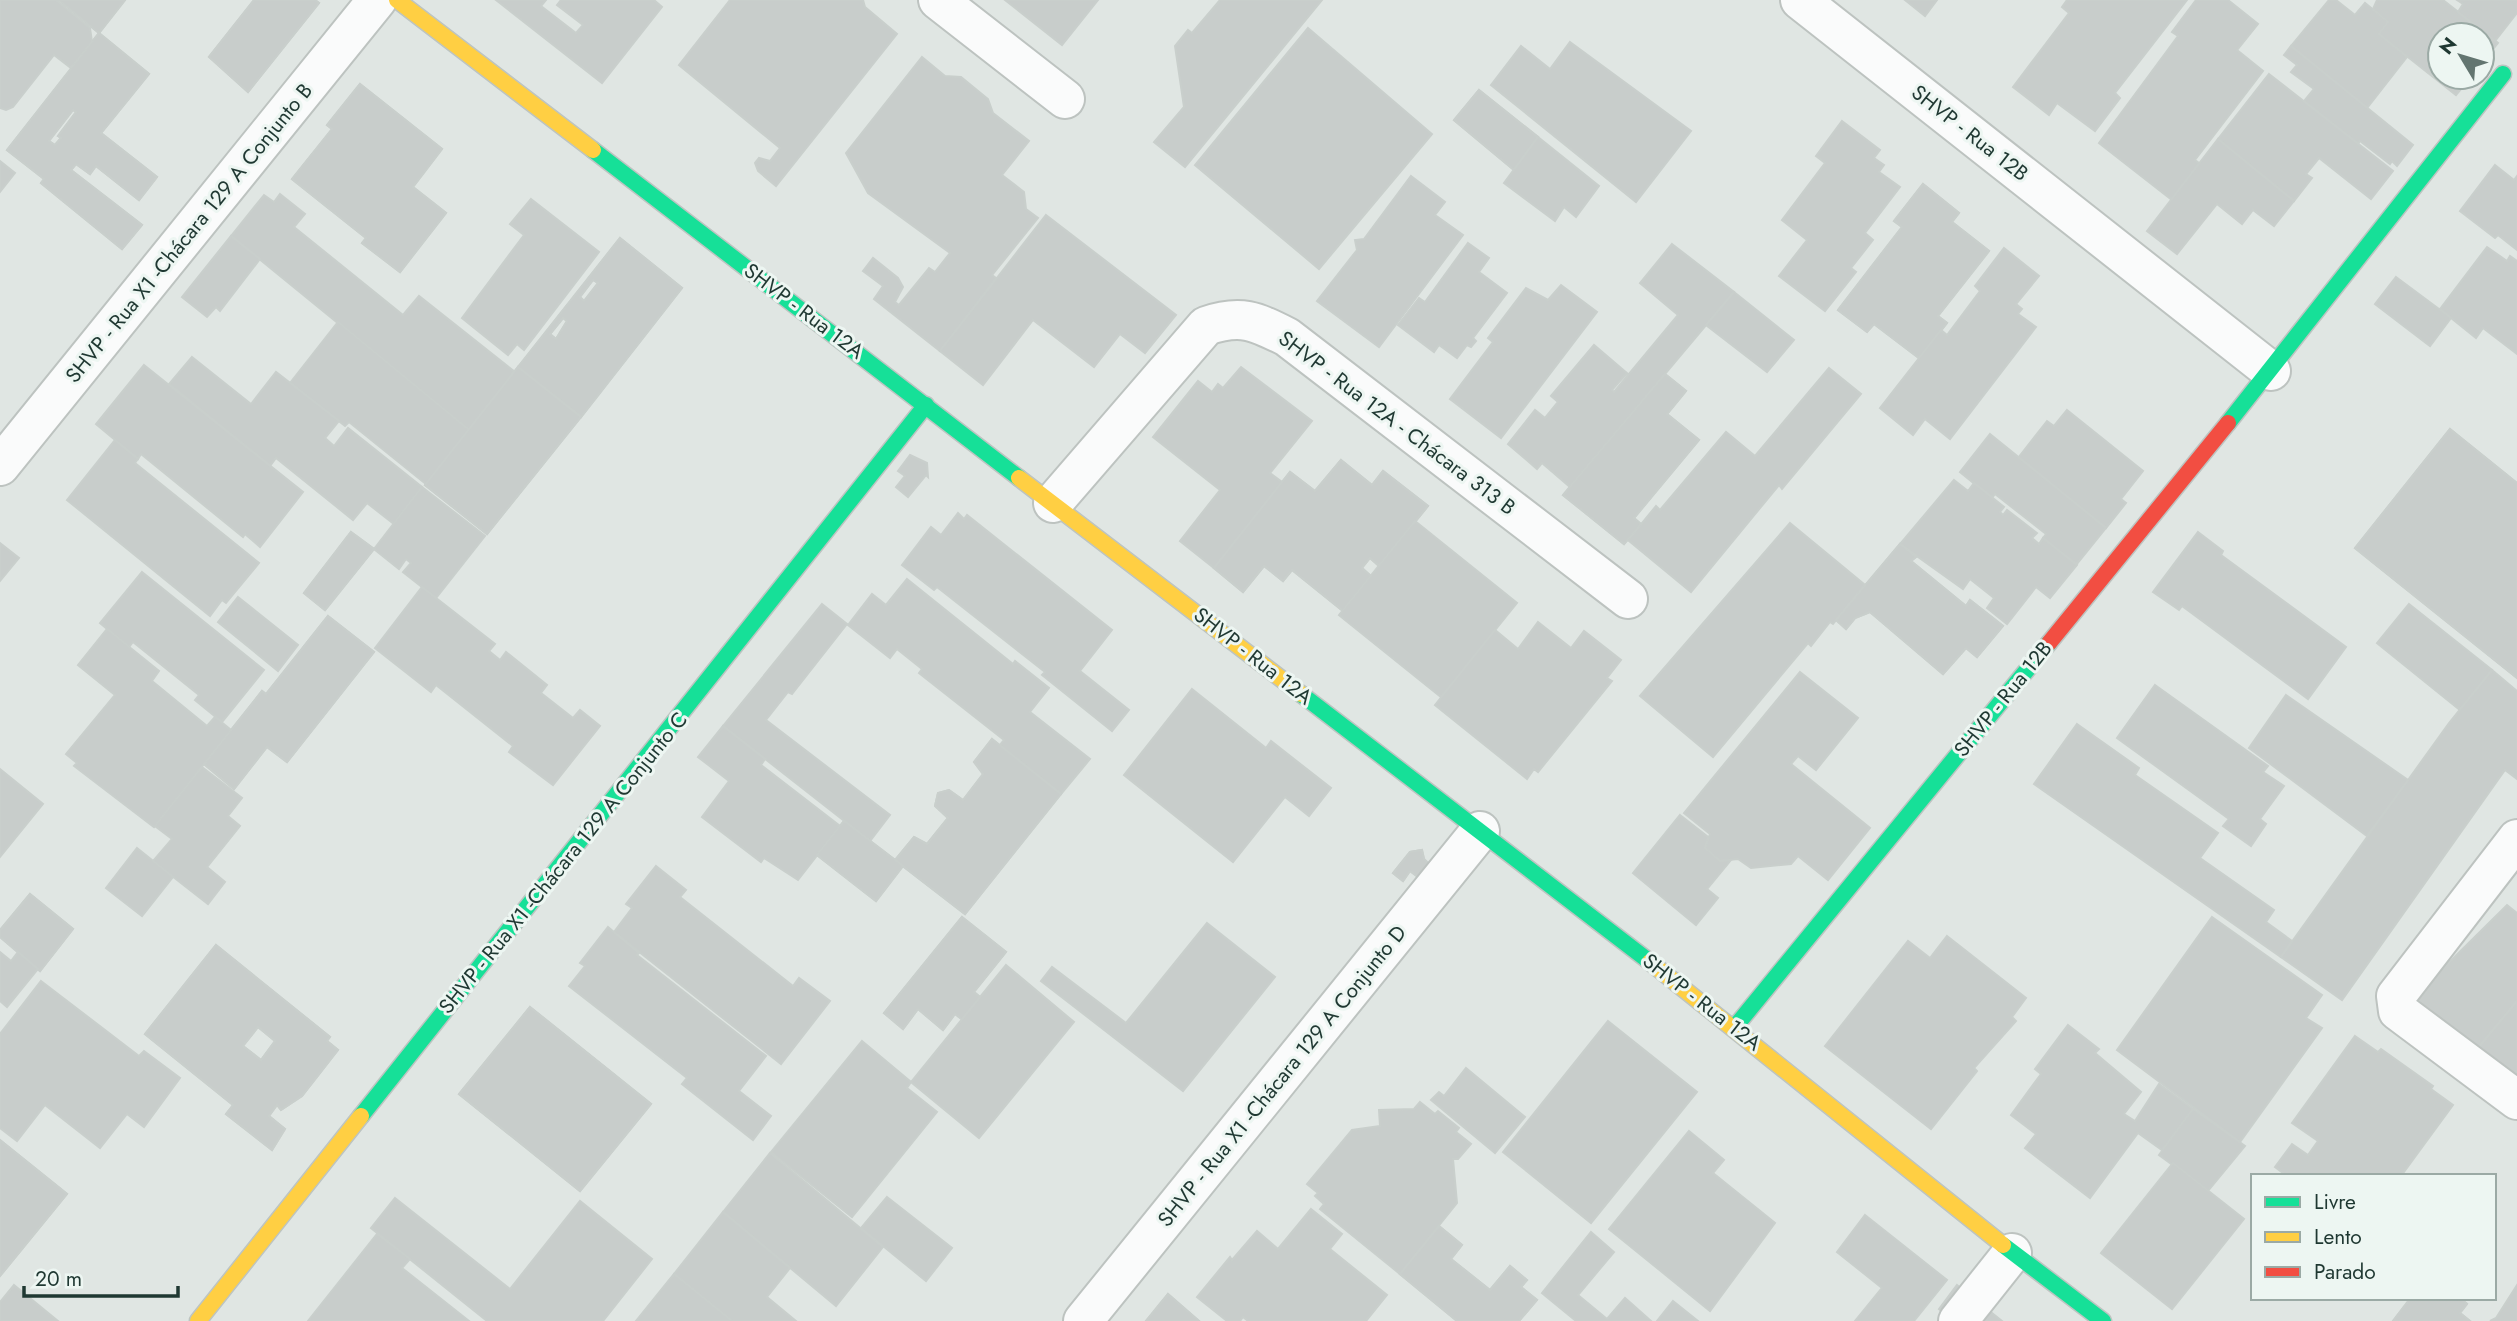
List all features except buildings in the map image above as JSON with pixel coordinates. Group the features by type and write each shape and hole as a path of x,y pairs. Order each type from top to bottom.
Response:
{"street":[{"name":"SHVP - Rua X1 -Chácara 129 A Conjunto B","path":"0,466 377,0"},
{"name":"SHVP - Rua 12A","path":"397,0 1735,1027 2012,1253 2103,1321"},
{"path":"938,0 1065,99"},
{"name":"SHVP - Rua 12B","path":"1800,0 2271,371"},
{"name":"SHVP - Rua 12B","path":"1735,1027 2271,371 2503,74"},
{"name":"SHVP - Rua 12A - Chácara 313 B","path":"1053,503 1206,326 1231,317 1258,322 1287,337 1628,599"},
{"name":"SHVP - Rua X1 -Chácara 129 A Conjunto C","path":"198,1321 926,405"},
{"name":"SHVP - Rua X1 -Chácara 129 A Conjunto D","path":"1083,1321 1480,831"},
{"path":"2517,839 2396,996 2398,1011 2517,1100"},
{"path":"1958,1321 2012,1253"}],"traffic: fast":[{"path":"2228,423 2503,74"},
{"path":"593,150 1019,478"},
{"path":"361,1116 926,405"},
{"path":"1735,1027 2049,643"},
{"path":"1301,694 1650,962"},
{"path":"2003,1245 2103,1321"}],"traffic: slow":[{"path":"397,0 593,150"},
{"path":"1019,478 1301,694"},
{"path":"1650,962 2003,1245"},
{"path":"198,1321 361,1116"}],"traffic: jam":[{"path":"2049,643 2228,423"}]}
